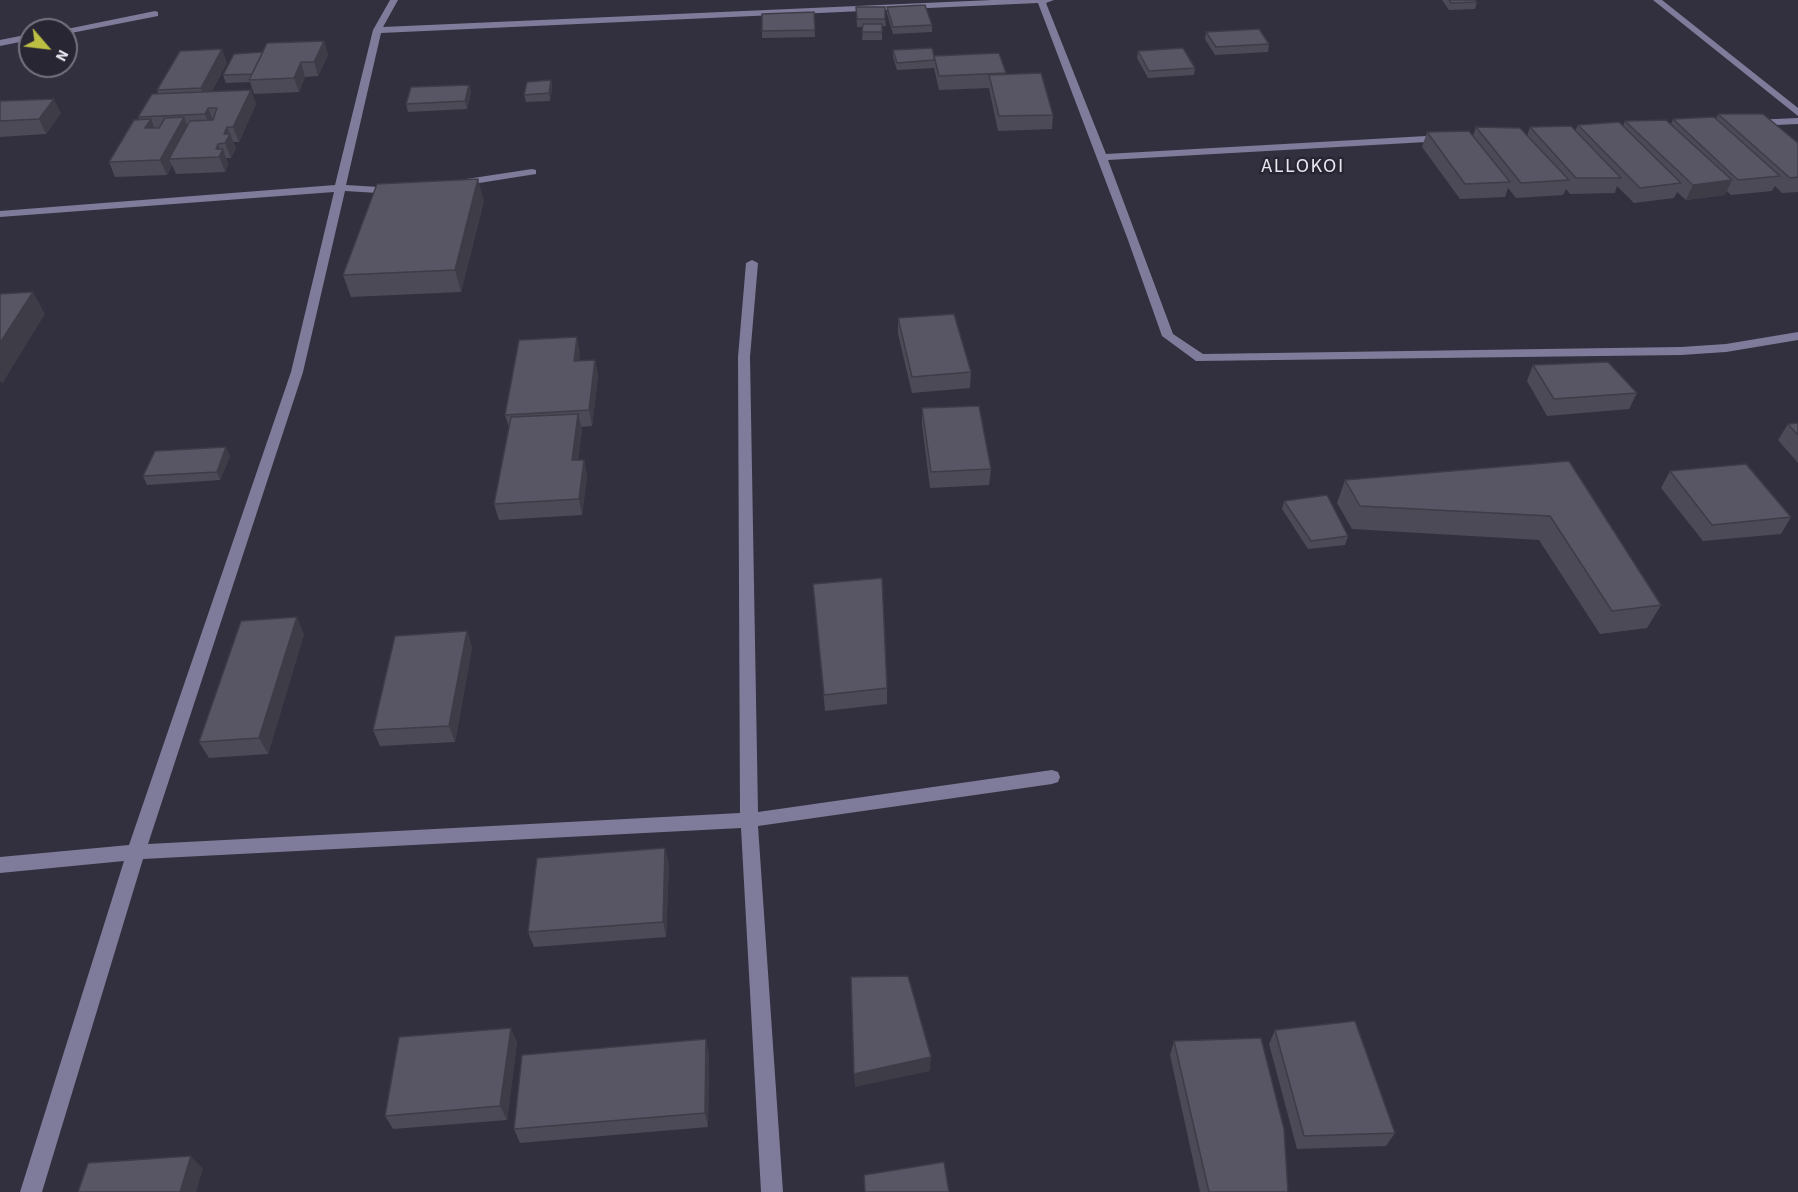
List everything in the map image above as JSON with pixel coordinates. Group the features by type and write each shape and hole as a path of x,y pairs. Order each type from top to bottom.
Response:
{"street":[{"path":"31,1192 136,852 297,372 377,30 394,0"},
{"path":"377,30 1044,0 1168,336 1200,358 1681,351 1726,348 1798,336"},
{"path":"1658,0 1798,113"},
{"path":"78,29 155,14"},
{"path":"0,43 18,39"},
{"path":"1741,123 1798,121"},
{"path":"1103,157 1456,137"},
{"path":"453,184 532,172"},
{"path":"0,214 339,188 409,191"},
{"path":"752,263 744,357 749,820 772,1192"},
{"path":"0,865 136,852 749,820 1052,777"}],"building":[{"path":"1449,0 1475,0 1477,2 1451,3"},
{"path":"925,5 932,25 893,27 887,7"},
{"path":"856,7 885,7 885,19 857,19"},
{"path":"814,12 815,30 762,31 762,14"},
{"path":"863,24 882,24 882,32 862,32"},
{"path":"1259,29 1269,44 1216,47 1206,32"},
{"path":"324,41 314,62 301,62 294,78 249,80 267,43"},
{"path":"932,48 934,60 897,63 893,50"},
{"path":"1183,48 1195,68 1149,71 1138,51"},
{"path":"222,49 201,88 157,90 180,51"},
{"path":"263,52 252,74 223,75 234,54"},
{"path":"999,53 1006,73 939,76 934,56"},
{"path":"1041,73 1053,115 999,116 989,75"},
{"path":"551,80 549,93 524,95 527,82"},
{"path":"469,85 465,101 406,104 411,87"},
{"path":"251,90 233,127 227,127 224,134 230,134 225,143 218,144 216,149 223,149 219,157 169,159 190,121 213,120 217,108 208,108 205,114 138,117 152,94"},
{"path":"54,99 39,119 0,121 0,101"},
{"path":"1718,114 1763,114 1798,143 1798,177 1790,178"},
{"path":"184,117 160,160 109,162 134,120 151,119 145,128 159,128 165,118"},
{"path":"1714,117 1780,176 1738,180 1673,119"},
{"path":"1666,120 1732,180 1693,185 1625,121"},
{"path":"1619,122 1681,183 1640,188 1578,125"},
{"path":"1571,126 1621,178 1576,178 1530,127"},
{"path":"1476,127 1520,128 1569,180 1521,183"},
{"path":"1469,131 1510,182 1465,184 1427,132"},
{"path":"478,179 455,270 343,275 377,184"},
{"path":"33,292 0,343 0,294"},
{"path":"954,314 971,372 912,377 898,318"},
{"path":"577,337 574,361 595,360 589,410 505,415 519,340"},
{"path":"1608,362 1637,393 1554,399 1533,365"},
{"path":"979,406 991,469 931,472 922,408"},
{"path":"578,414 572,460 584,460 579,499 494,504 511,417"},
{"path":"1798,423 1798,435 1788,424"},
{"path":"226,447 217,472 143,476 155,451"},
{"path":"1569,461 1661,605 1612,611 1550,516 1360,506 1345,480"},
{"path":"1746,464 1791,517 1712,525 1670,471"},
{"path":"1327,495 1348,536 1311,541 1284,501"},
{"path":"882,578 887,688 824,695 813,584"},
{"path":"297,617 259,738 199,742 241,621"},
{"path":"467,631 449,726 373,730 395,636"},
{"path":"665,848 663,922 528,932 537,858"},
{"path":"908,976 931,1057 854,1074 851,977"},
{"path":"1355,1021 1395,1133 1304,1136 1275,1030"},
{"path":"511,1028 500,1106 385,1116 399,1037"},
{"path":"1261,1038 1284,1129 1288,1192 1209,1192 1174,1041"},
{"path":"706,1039 705,1113 514,1129 522,1055"},
{"path":"191,1156 180,1192 78,1192 88,1163"},
{"path":"944,1162 949,1192 865,1192 864,1175"}],"district":[{"name":"ALLOKOI","path":"1303,168"}]}
